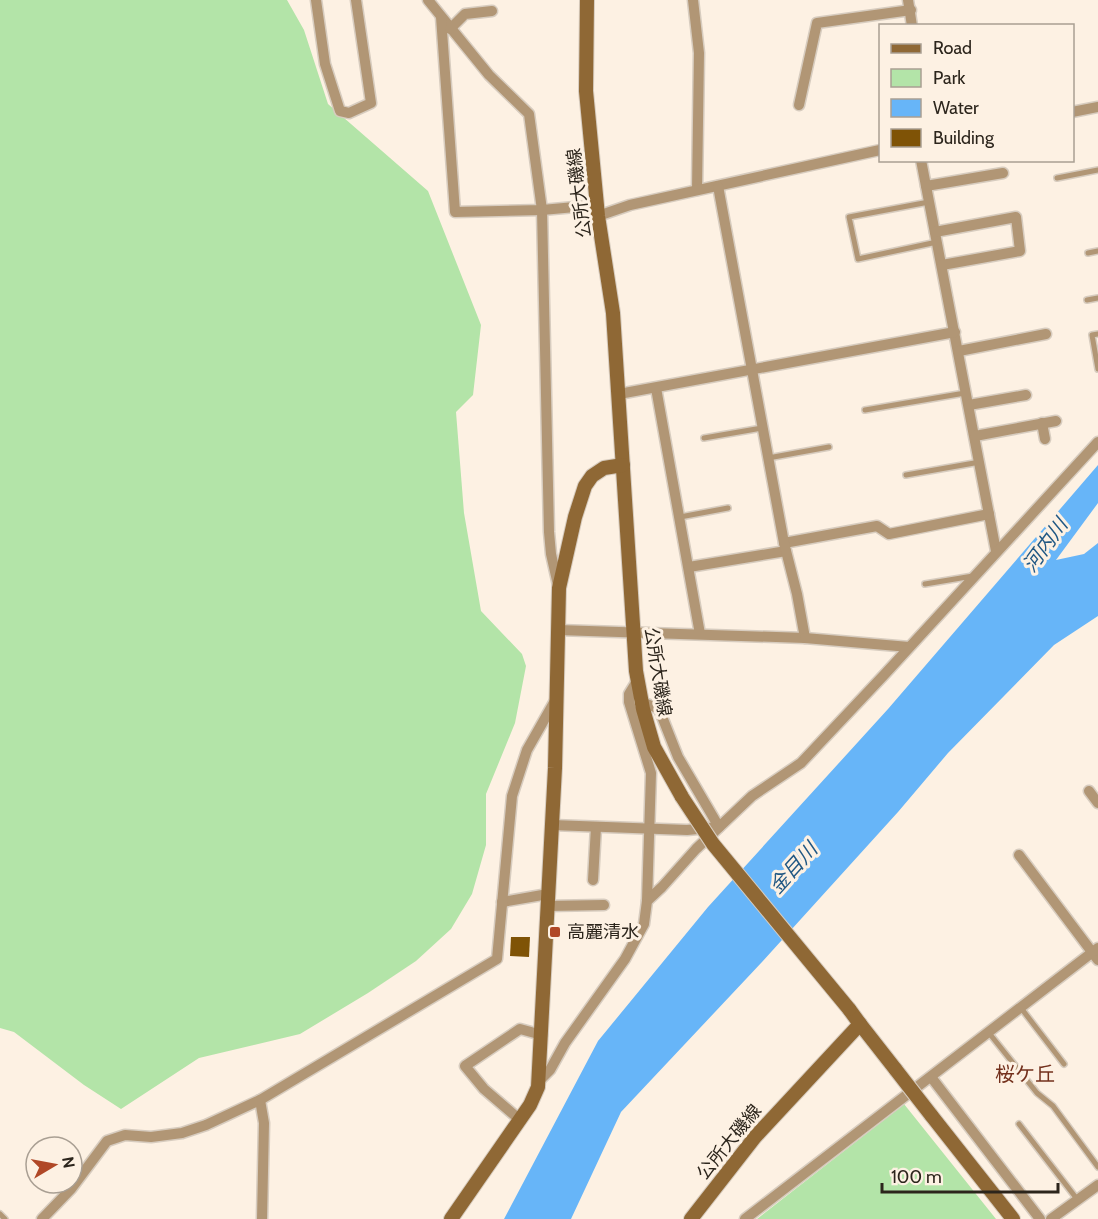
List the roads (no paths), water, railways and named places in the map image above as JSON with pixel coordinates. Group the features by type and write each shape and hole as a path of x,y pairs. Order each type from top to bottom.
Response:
{"main road":[{"name":"公所大磯線","path":"587,0 586,91 598,210 613,313 632,633 637,681 642,702 654,747 682,797 713,844 860,1024 755,1137 691,1219"},
{"path":"451,1219 534,1100 540,1080 552,825 559,588 575,517 585,486 592,476 603,468 623,465"},
{"path":"860,1024 1013,1219"}],"street":[{"path":"316,0 325,64 340,111 349,113 371,103 356,0"},
{"path":"428,0 489,75 529,114 542,210 549,532 551,554 559,588"},
{"path":"693,0 699,53 697,190"},
{"path":"799,105 817,23 910,5 912,24"},
{"path":"450,29 465,15 492,11"},
{"path":"441,17 455,212 598,210 879,150"},
{"path":"1074,112 1098,107"},
{"path":"921,162 996,551"},
{"path":"926,186 1003,173"},
{"path":"718,186 753,368 762,428 805,638"},
{"path":"936,237 1016,217 1020,251 942,265"},
{"path":"619,394 955,332"},
{"path":"959,351 1046,334"},
{"path":"656,388 699,634"},
{"path":"969,405 1026,395"},
{"path":"975,436 1056,421"},
{"path":"1042,423 1045,439"},
{"path":"647,901 696,849 752,796 801,763 1098,442"},
{"path":"689,567 877,526 889,534 989,514"},
{"path":"558,630 805,638 909,647"},
{"path":"540,1080 550,1070 565,1043 625,959 644,924 647,901 651,773 629,702 629,694 637,681"},
{"path":"42,1219 71,1189 107,1141 125,1135 151,1137 182,1133 206,1125 260,1100 498,959 512,796 527,750 556,698"},
{"path":"642,702 659,709 678,757 719,827"},
{"path":"1089,790 1098,803"},
{"path":"552,825 687,830 719,827"},
{"path":"592,880 596,827"},
{"path":"745,1219 1096,953 1019,855"},
{"path":"502,902 547,900 604,905"},
{"path":"520,1120 484,1089 465,1066 520,1029 542,1035"},
{"path":"931,1077 1040,1219"},
{"path":"260,1100 264,1123 261,1219"},
{"path":"1051,1219 1098,1185"}],"lane":[{"path":"1057,178 1098,170"},
{"path":"929,202 849,217 858,259 936,237"},
{"path":"1088,253 1098,251"},
{"path":"1087,300 1098,298"},
{"path":"1098,334 1092,335 1098,369"},
{"path":"865,410 966,393"},
{"path":"704,438 762,428"},
{"path":"768,458 829,447"},
{"path":"906,475 980,462"},
{"path":"680,517 728,508"},
{"path":"925,584 975,576"},
{"path":"1021,1008 1064,1064"},
{"path":"989,1033 1037,1093 1053,1106 1098,1167"},
{"path":"1019,1124 1077,1199"},
{"path":"0,1214 5,1219"}],"water":[{"path":"1098,465 1098,503 1056,560 1084,554 1098,543 1098,616 1054,645 948,753 898,812 762,962 621,1112 571,1219 504,1219 598,1041 708,907 888,709"}],"place":[{"name":"高麗清水","path":"555,932"}],"district":[{"name":"桜ケ丘","path":"1025,1074"}],"water label":[{"name":"河内川","path":"1045,545"},
{"name":"金目川","path":"793,868"}]}
